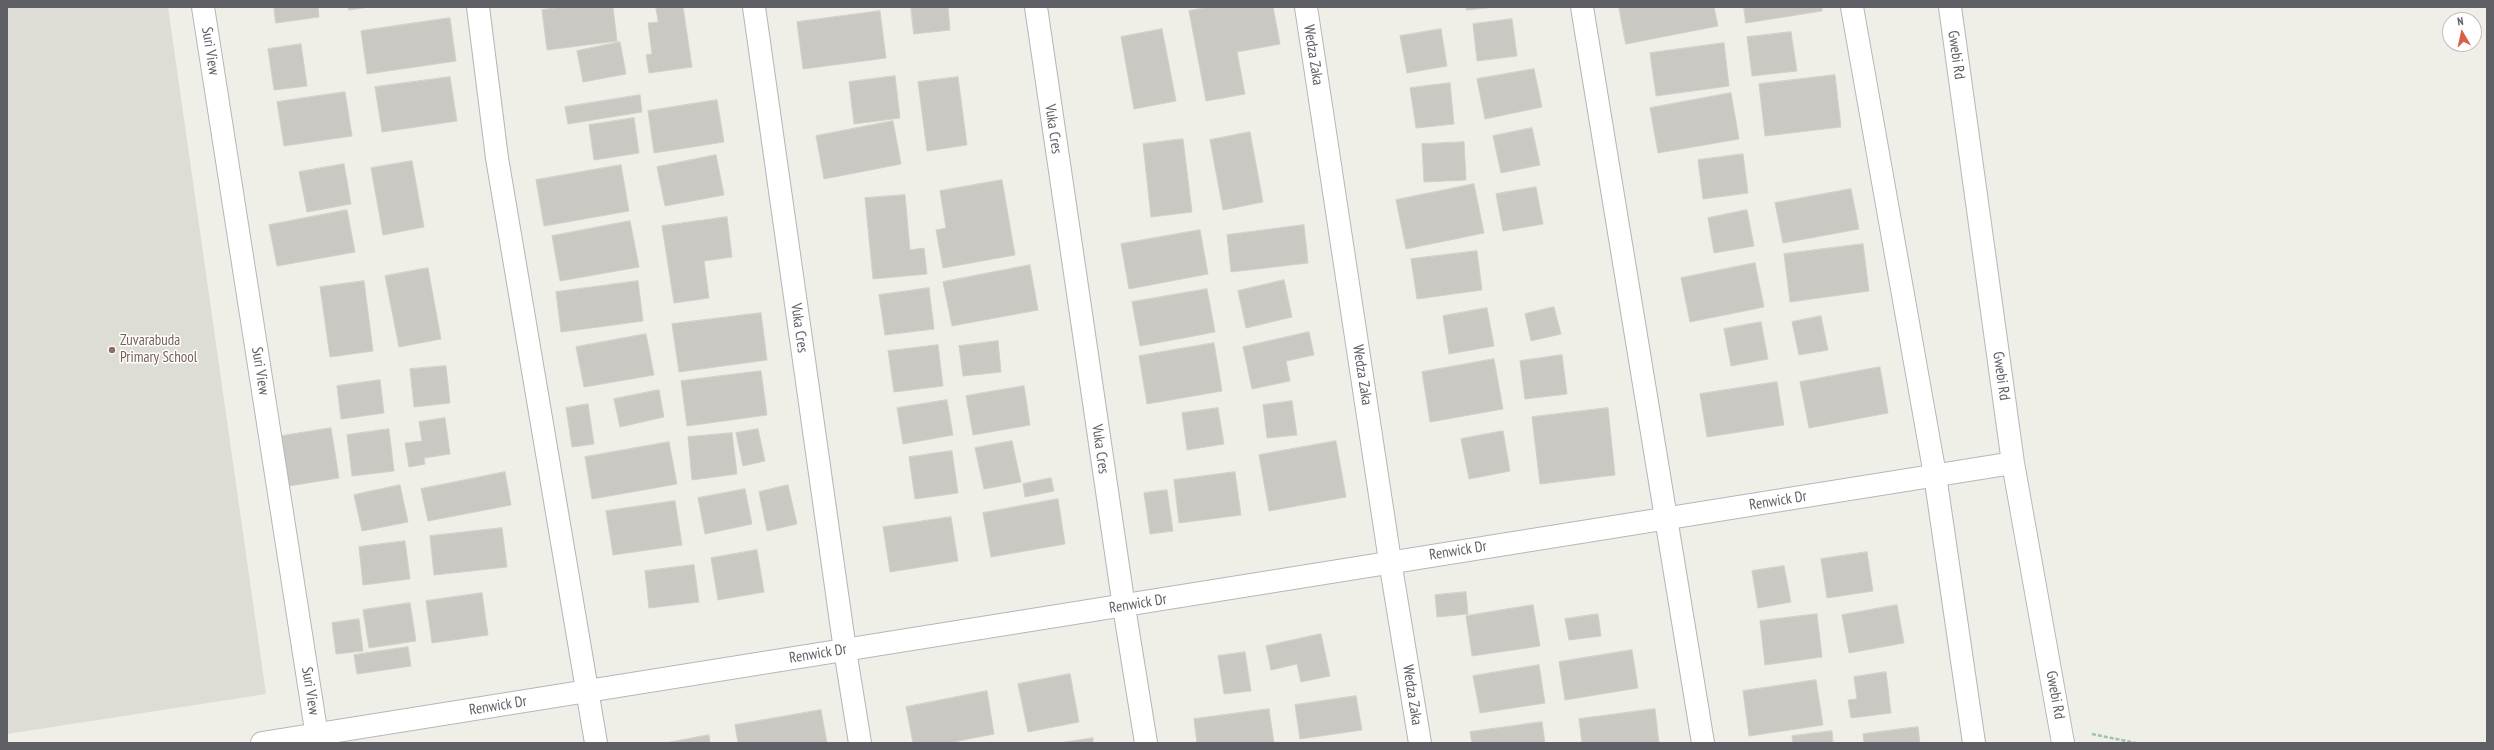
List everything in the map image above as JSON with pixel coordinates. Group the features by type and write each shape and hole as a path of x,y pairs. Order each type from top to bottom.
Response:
{"street":[{"name":"Suri View","path":"203,7 317,739"},
{"path":"478,7 497,158 596,743"},
{"name":"Vuka Cres","path":"754,7 845,650 860,743"},
{"name":"Vuka Cres","path":"1036,7 1124,607 1146,743"},
{"name":"Wedza Zaka","path":"1306,7 1390,561 1420,743"},
{"path":"1582,7 1703,743"},
{"path":"1852,7 1935,475 1974,743"},
{"name":"Gwebi Rd","path":"1950,7 2013,463 2061,735"},
{"name":"Renwick Dr","path":"262,743 317,739 845,650 1124,607 1390,561 1666,519 2013,463"}],"path":[{"path":"2061,735 2136,743"}],"shaded area":[{"name":"Zuvarabuda Primary School","path":"7,7 168,7 266,694 7,734"}],"building":[{"path":"274,7 318,7 319,17 276,23"},
{"path":"349,7 369,7 349,10"},
{"path":"562,7 613,7 617,41 547,50 542,10"},
{"path":"656,7 683,7 692,67 649,73 646,55 652,54 648,23 658,22"},
{"path":"911,7 948,7 950,30 914,34"},
{"path":"1209,7 1273,7 1280,44 1237,52 1245,94 1206,101 1189,11"},
{"path":"1466,7 1495,7 1467,10"},
{"path":"1619,7 1714,7 1718,26 1626,44"},
{"path":"1744,7 1822,7 1822,11 1746,23"},
{"path":"880,11 886,58 803,69 797,22"},
{"path":"450,18 456,61 367,74 361,31"},
{"path":"1512,19 1517,56 1477,61 1473,24"},
{"path":"1162,29 1176,101 1134,109 1121,37"},
{"path":"1441,29 1447,66 1407,73 1400,36"},
{"path":"1791,32 1797,71 1752,76 1747,37"},
{"path":"620,42 626,74 583,82 577,51"},
{"path":"1724,43 1729,86 1656,96 1650,53"},
{"path":"301,44 307,86 274,90 268,49"},
{"path":"1534,69 1542,107 1485,119 1477,79"},
{"path":"1835,75 1841,127 1765,136 1759,84"},
{"path":"895,76 900,118 854,124 849,82"},
{"path":"450,77 457,121 382,132 375,87"},
{"path":"958,77 967,145 927,151 918,82"},
{"path":"1450,83 1454,124 1416,128 1410,88"},
{"path":"345,92 352,136 284,146 277,102"},
{"path":"1731,93 1739,139 1658,153 1650,108"},
{"path":"640,95 642,112 568,124 565,107"},
{"path":"717,100 724,142 654,153 648,111"},
{"path":"634,118 639,153 594,160 589,125"},
{"path":"893,121 901,164 824,179 816,136"},
{"path":"1532,128 1540,165 1501,173 1493,136"},
{"path":"1250,132 1263,202 1223,210 1210,140"},
{"path":"1183,139 1192,212 1151,217 1143,144"},
{"path":"1464,142 1466,180 1424,182 1422,144"},
{"path":"1743,154 1748,193 1703,199 1698,160"},
{"path":"716,155 724,195 665,206 657,167"},
{"path":"412,161 424,227 383,235 371,168"},
{"path":"344,164 351,204 307,212 299,172"},
{"path":"621,165 629,211 544,226 536,180"},
{"path":"1002,180 1015,255 943,268 936,230 946,228 940,191"},
{"path":"1474,184 1484,233 1406,249 1396,200"},
{"path":"1536,187 1543,224 1503,231 1496,194"},
{"path":"1851,189 1859,229 1783,243 1775,203"},
{"path":"905,195 910,250 924,248 927,274 873,279 865,198"},
{"path":"347,210 355,252 277,266 269,225"},
{"path":"1747,210 1754,246 1714,253 1708,218"},
{"path":"727,217 732,257 704,261 709,298 674,303 662,226"},
{"path":"630,221 639,267 560,281 552,236"},
{"path":"1304,225 1308,263 1231,272 1227,235"},
{"path":"1200,230 1208,274 1129,289 1121,244"},
{"path":"1863,244 1869,291 1790,302 1784,254"},
{"path":"1477,251 1482,290 1417,299 1411,259"},
{"path":"1755,263 1764,307 1690,322 1681,278"},
{"path":"1030,265 1038,310 952,326 943,282"},
{"path":"428,268 441,339 399,347 385,276"},
{"path":"1284,280 1292,317 1246,328 1238,291"},
{"path":"364,281 373,351 330,357 320,287"},
{"path":"638,281 643,321 561,332 556,292"},
{"path":"929,288 934,329 885,335 879,295"},
{"path":"1207,289 1215,332 1140,346 1132,302"},
{"path":"1554,307 1561,334 1531,341 1525,314"},
{"path":"1487,308 1494,346 1449,354 1443,316"},
{"path":"761,313 767,360 679,372 672,324"},
{"path":"1821,316 1828,350 1799,355 1792,322"},
{"path":"1761,322 1768,359 1731,366 1724,329"},
{"path":"1309,332 1314,355 1286,361 1290,381 1252,389 1243,347"},
{"path":"646,334 654,375 584,387 576,347"},
{"path":"998,341 1001,372 963,376 959,346"},
{"path":"1214,343 1222,391 1147,404 1139,356"},
{"path":"938,345 943,386 894,392 888,351"},
{"path":"1562,355 1567,394 1525,399 1520,361"},
{"path":"1494,359 1503,409 1430,422 1422,372"},
{"path":"446,366 450,403 414,407 410,369"},
{"path":"1880,367 1888,413 1809,428 1800,382"},
{"path":"761,371 767,415 687,426 681,381"},
{"path":"380,380 384,413 341,419 337,386"},
{"path":"1777,382 1784,425 1707,437 1700,394"},
{"path":"1024,386 1030,425 973,435 966,396"},
{"path":"659,390 664,417 620,427 614,399"},
{"path":"947,400 953,435 903,444 897,408"},
{"path":"1292,401 1297,435 1267,438 1263,405"},
{"path":"588,404 594,444 572,447 566,408"},
{"path":"1218,408 1224,444 1187,450 1182,413"},
{"path":"1608,408 1615,475 1540,484 1532,417"},
{"path":"445,418 450,454 424,458 425,464 409,467 405,443 422,441 419,422"},
{"path":"331,428 339,478 289,486 282,436"},
{"path":"389,429 394,471 352,476 347,435"},
{"path":"758,429 765,461 743,466 736,433"},
{"path":"1503,431 1510,471 1469,479 1461,439"},
{"path":"732,433 737,474 692,480 688,437"},
{"path":"1012,441 1021,482 984,489 975,448"},
{"path":"1336,441 1346,497 1269,511 1259,455"},
{"path":"669,442 677,484 592,499 585,457"},
{"path":"952,451 958,493 915,499 909,457"},
{"path":"505,472 511,505 428,521 421,489"},
{"path":"1235,472 1241,515 1179,523 1174,480"},
{"path":"1051,478 1054,491 1025,497 1023,484"},
{"path":"400,485 408,522 362,531 354,495"},
{"path":"788,485 797,524 767,531 759,492"},
{"path":"745,489 752,524 705,534 698,498"},
{"path":"1167,490 1173,531 1150,534 1144,493"},
{"path":"1058,499 1065,544 991,557 983,513"},
{"path":"675,501 682,545 613,555 606,511"},
{"path":"951,517 958,561 890,572 883,527"},
{"path":"502,528 507,567 434,575 430,536"},
{"path":"405,541 410,579 363,585 359,547"},
{"path":"757,550 764,592 718,600 711,558"},
{"path":"1867,552 1873,591 1827,598 1821,559"},
{"path":"694,565 699,602 649,608 645,571"},
{"path":"1784,566 1791,602 1758,608 1752,571"},
{"path":"1466,592 1468,614 1437,617 1435,595"},
{"path":"482,593 488,635 432,643 426,601"},
{"path":"410,603 416,641 369,648 363,610"},
{"path":"1533,605 1540,646 1472,656 1466,616"},
{"path":"1897,605 1904,643 1849,653 1842,615"},
{"path":"1598,614 1601,636 1569,640 1565,619"},
{"path":"1817,614 1822,657 1765,665 1760,621"},
{"path":"359,619 363,651 336,654 332,623"},
{"path":"1321,634 1330,676 1301,682 1297,664 1271,670 1266,646"},
{"path":"408,647 411,666 357,674 354,655"},
{"path":"1632,650 1638,688 1565,700 1559,662"},
{"path":"1245,652 1251,691 1224,694 1218,656"},
{"path":"1539,665 1545,703 1480,713 1473,676"},
{"path":"1886,672 1891,713 1851,718 1848,700 1857,699 1854,677"},
{"path":"1070,674 1079,722 1028,732 1018,684"},
{"path":"1816,680 1823,725 1749,736 1743,691"},
{"path":"987,691 994,734 948,743 913,743 906,707"},
{"path":"1356,696 1362,730 1300,739 1295,705"},
{"path":"1269,709 1274,743 1197,743 1194,719"},
{"path":"1655,709 1659,743 1582,743 1579,719"},
{"path":"821,710 827,743 738,743 735,725"},
{"path":"1542,722 1545,743 1472,743 1470,732"},
{"path":"1918,727 1920,743 1864,743 1863,734"},
{"path":"1832,731 1833,743 1793,743 1792,736"},
{"path":"709,735 710,743 666,743"},
{"path":"1093,738 1093,743 1060,743"}],"place":[{"name":"Zuvarabuda Primary School","path":"112,350"}]}
